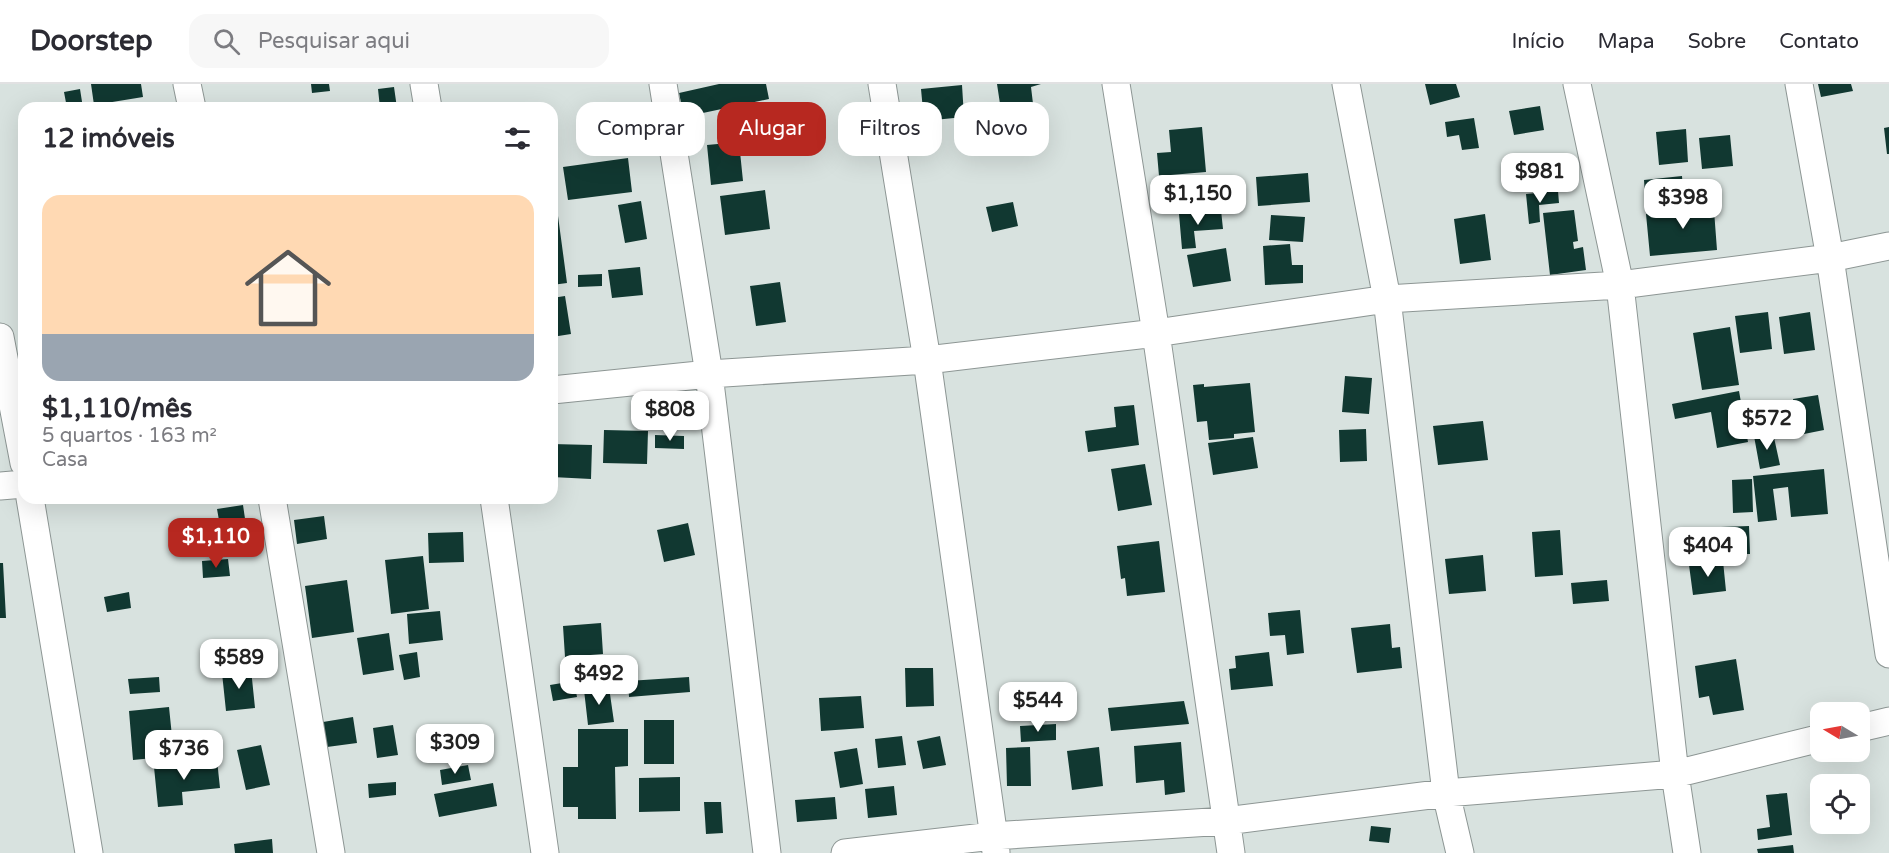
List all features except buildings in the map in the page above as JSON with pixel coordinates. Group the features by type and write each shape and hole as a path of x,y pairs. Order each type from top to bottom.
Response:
{"street":[{"path":"187,84 191,102"},
{"path":"424,84 427,102"},
{"path":"663,84 709,374 767,853"},
{"path":"882,84 927,360 995,844"},
{"path":"1116,84 1156,333 1231,853"},
{"path":"1346,84 1387,299 1446,793 1461,853"},
{"path":"1577,84 1620,285 1675,774 1688,853"},
{"path":"1799,84 1830,258 1889,654"},
{"path":"558,389 709,374 927,360 1156,333 1387,299 1620,285 1830,258 1889,246"},
{"path":"0,337 18,432"},
{"path":"0,486 18,484"},
{"path":"31,504 89,853"},
{"path":"273,504 331,853"},
{"path":"495,504 545,853"},
{"path":"1870,726 1889,721"},
{"path":"845,853 995,844 1226,821 1446,793 1675,774 1810,741"}]}
